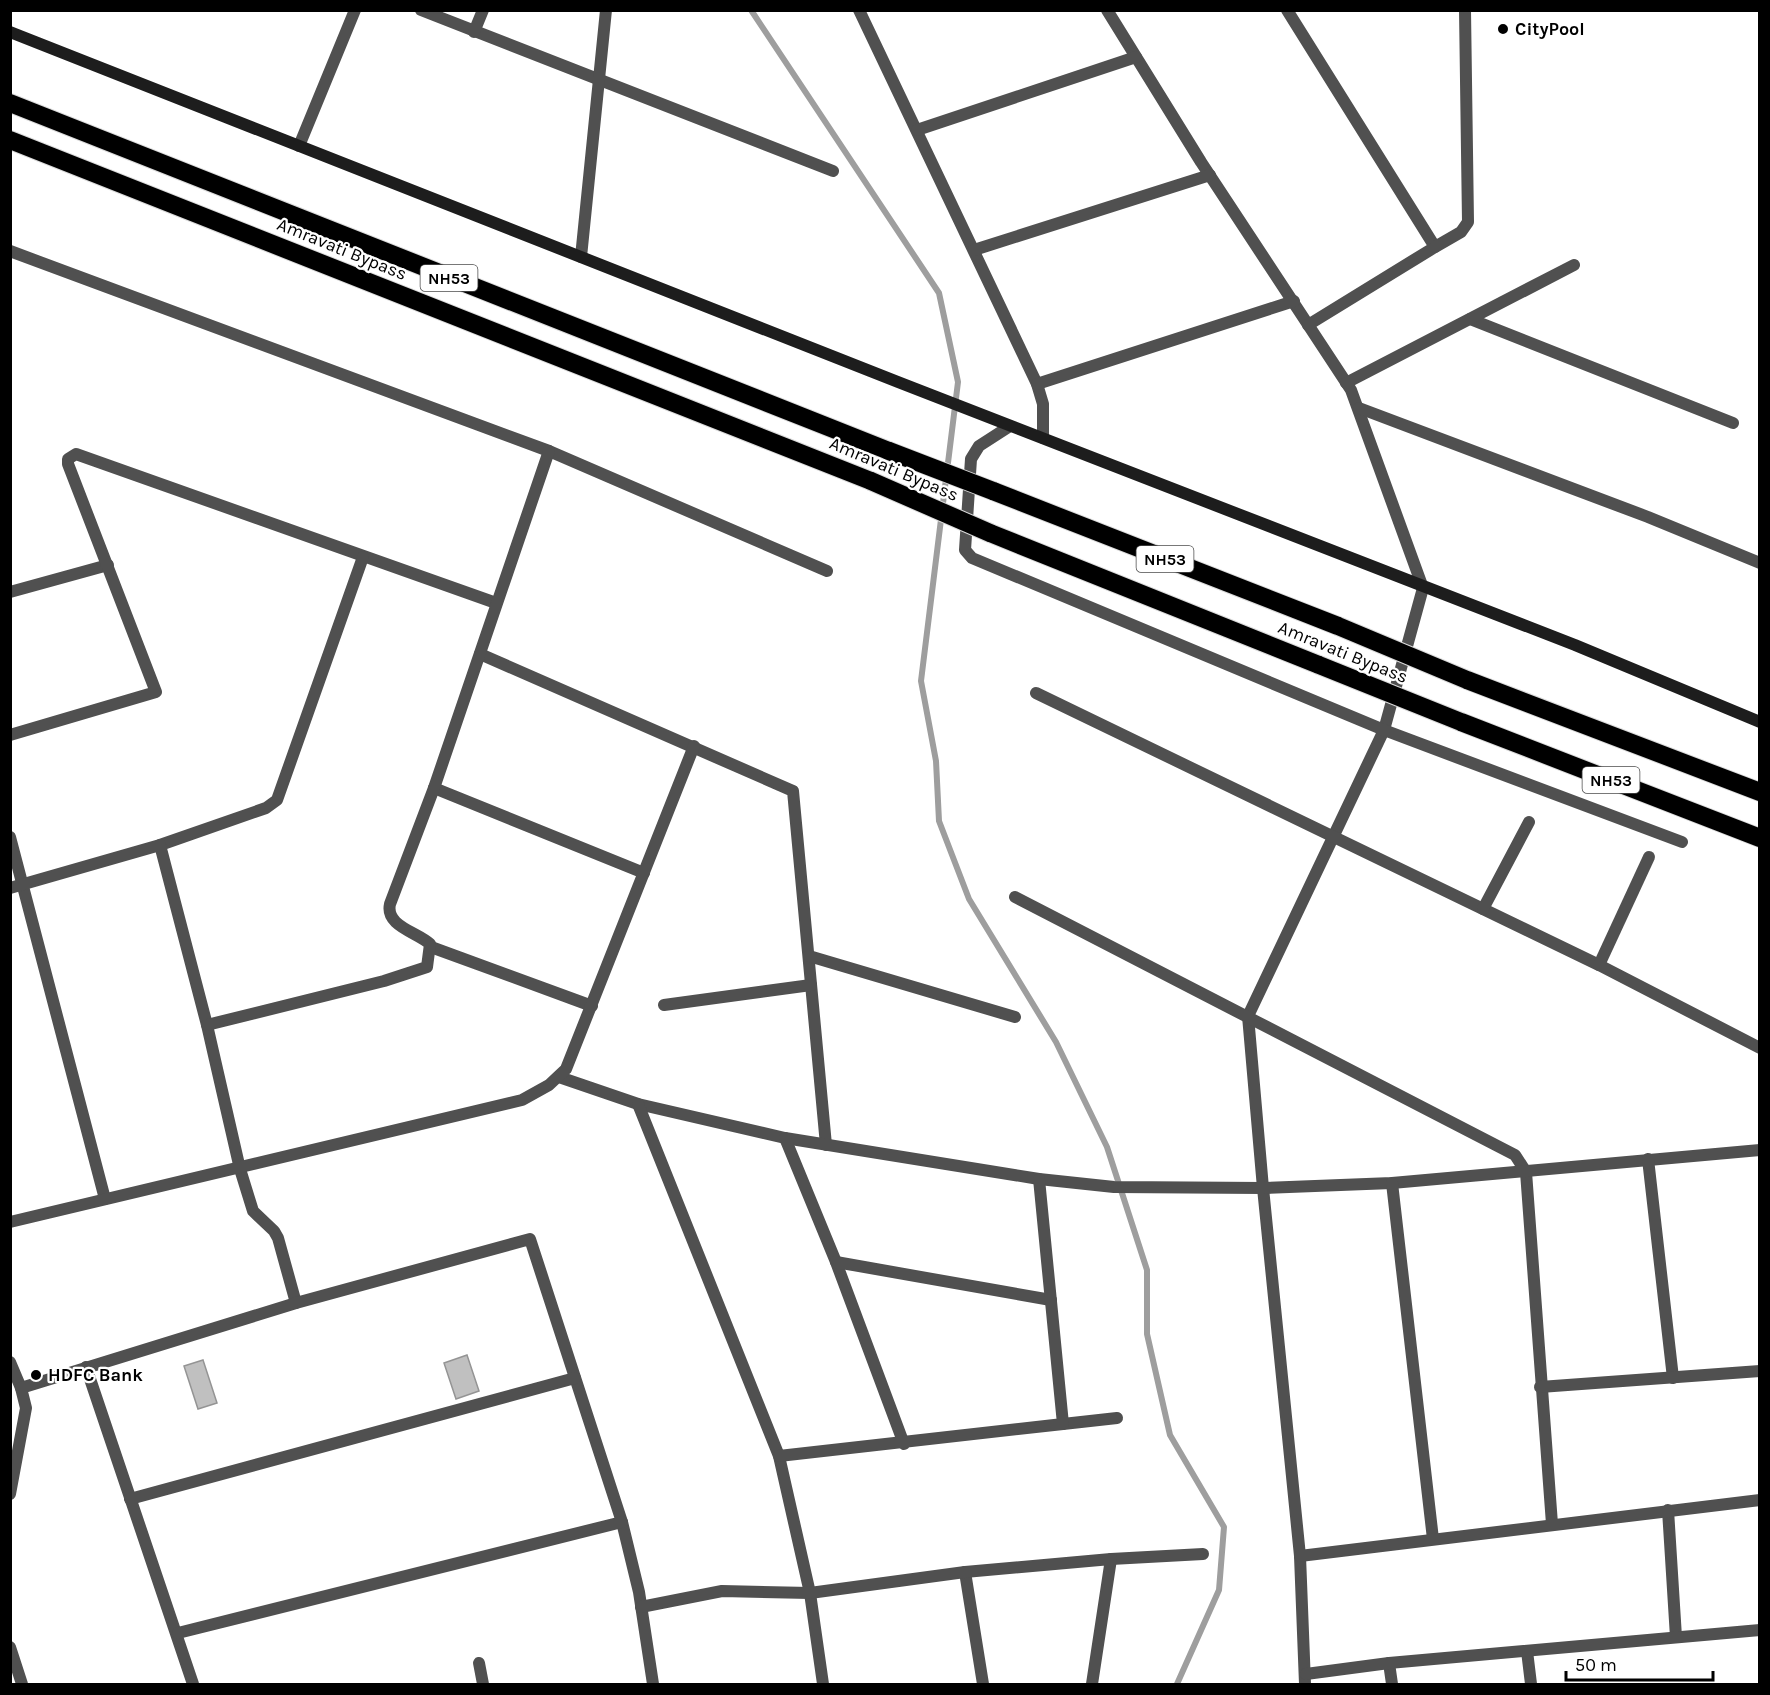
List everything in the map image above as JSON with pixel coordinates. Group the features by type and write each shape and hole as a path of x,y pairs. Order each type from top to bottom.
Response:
{"highway":[{"name":"Amravati Bypass","path":"10,103 480,291 1338,626 1467,680 1760,792"},
{"name":"Amravati Bypass","path":"10,140 871,481 990,533 1461,722 1760,838"},
{"path":"470,322 480,291"}],"main road":[{"path":"10,32 968,410 1575,645 1760,722"}],"street":[{"path":"299,146 355,10"},
{"path":"421,10 600,82 833,171"},
{"path":"474,32 483,10"},
{"path":"581,257 606,10"},
{"path":"859,10 1037,384 1043,404 1043,438"},
{"path":"1107,10 1210,175 1346,383 1359,408 1423,588 1384,730 1248,1016 1300,1556 1306,1679 1389,1663 1760,1630"},
{"path":"1308,325 1461,232 1468,222 1465,10"},
{"path":"1292,11 1435,247"},
{"path":"917,130 1136,57"},
{"path":"974,250 1210,175"},
{"path":"10,251 549,451 827,571"},
{"path":"1346,383 1574,265"},
{"path":"1037,384 1294,301"},
{"path":"1470,319 1733,423"},
{"path":"1359,408 1648,516 1760,563"},
{"path":"1010,426 979,446 971,459 965,550 972,558 1384,730 1682,842"},
{"path":"207,1025 423,970 427,967 429,942 393,920 389,910 434,788 549,451"},
{"path":"10,735 156,693 68,464 69,459 76,454 496,603"},
{"path":"16,886 160,845 266,808 278,800 363,557"},
{"path":"10,592 108,565"},
{"path":"480,654 793,790 826,1145"},
{"path":"1036,693 1599,965 1760,1048"},
{"path":"10,1222 522,1100 559,1077 566,1069 592,1006 693,746"},
{"path":"434,788 644,873"},
{"path":"1483,909 1529,822"},
{"path":"10,837 16,886 105,1199"},
{"path":"160,845 207,1025 240,1169 253,1211 274,1231 278,1238 296,1303"},
{"path":"1599,965 1649,856"},
{"path":"1015,897 1074,930 1248,1016 1515,1155 1526,1172 1540,1387 1552,1524"},
{"path":"430,947 592,1006"},
{"path":"809,956 1015,1017"},
{"path":"664,1005 811,985"},
{"path":"559,1077 638,1104 785,1138 1039,1179 1114,1187 1263,1188 1392,1183 1760,1150"},
{"path":"638,1104 779,1456 810,1593 823,1684"},
{"path":"785,1138 836,1262 904,1444"},
{"path":"1648,1159 1672,1378"},
{"path":"1039,1179 1064,1424"},
{"path":"1392,1183 1433,1539"},
{"path":"21,1388 296,1303 530,1239 622,1522 641,1607 653,1684"},
{"path":"836,1262 1051,1300"},
{"path":"10,1362 21,1388 26,1408 10,1494"},
{"path":"86,1367 194,1684"},
{"path":"1540,1387 1760,1371"},
{"path":"130,1499 575,1378"},
{"path":"779,1456 904,1444 1117,1418"},
{"path":"1300,1556 1760,1500"},
{"path":"1668,1510 1676,1637"},
{"path":"178,1633 622,1522"},
{"path":"641,1607 722,1591 810,1593 965,1572 1111,1559 1203,1554"},
{"path":"1092,1684 1111,1559"},
{"path":"965,1572 983,1684"},
{"path":"10,1647 22,1684"},
{"path":"1527,1651 1531,1684"},
{"path":"1389,1663 1392,1684"},
{"path":"479,1664 483,1684"}],"building":[{"path":"467,1355 479,1391 456,1399 444,1363"},
{"path":"203,1360 217,1403 198,1409 184,1366"}],"waterway":[{"path":"751,10 939,293 958,382 921,681 936,761 939,821 969,899 1056,1042 1107,1147 1147,1270 1147,1334 1170,1435 1224,1527 1219,1590 1177,1684"}],"place":[{"name":"CityPool","path":"1503,29"},
{"name":"HDFC Bank","path":"36,1375"}]}
